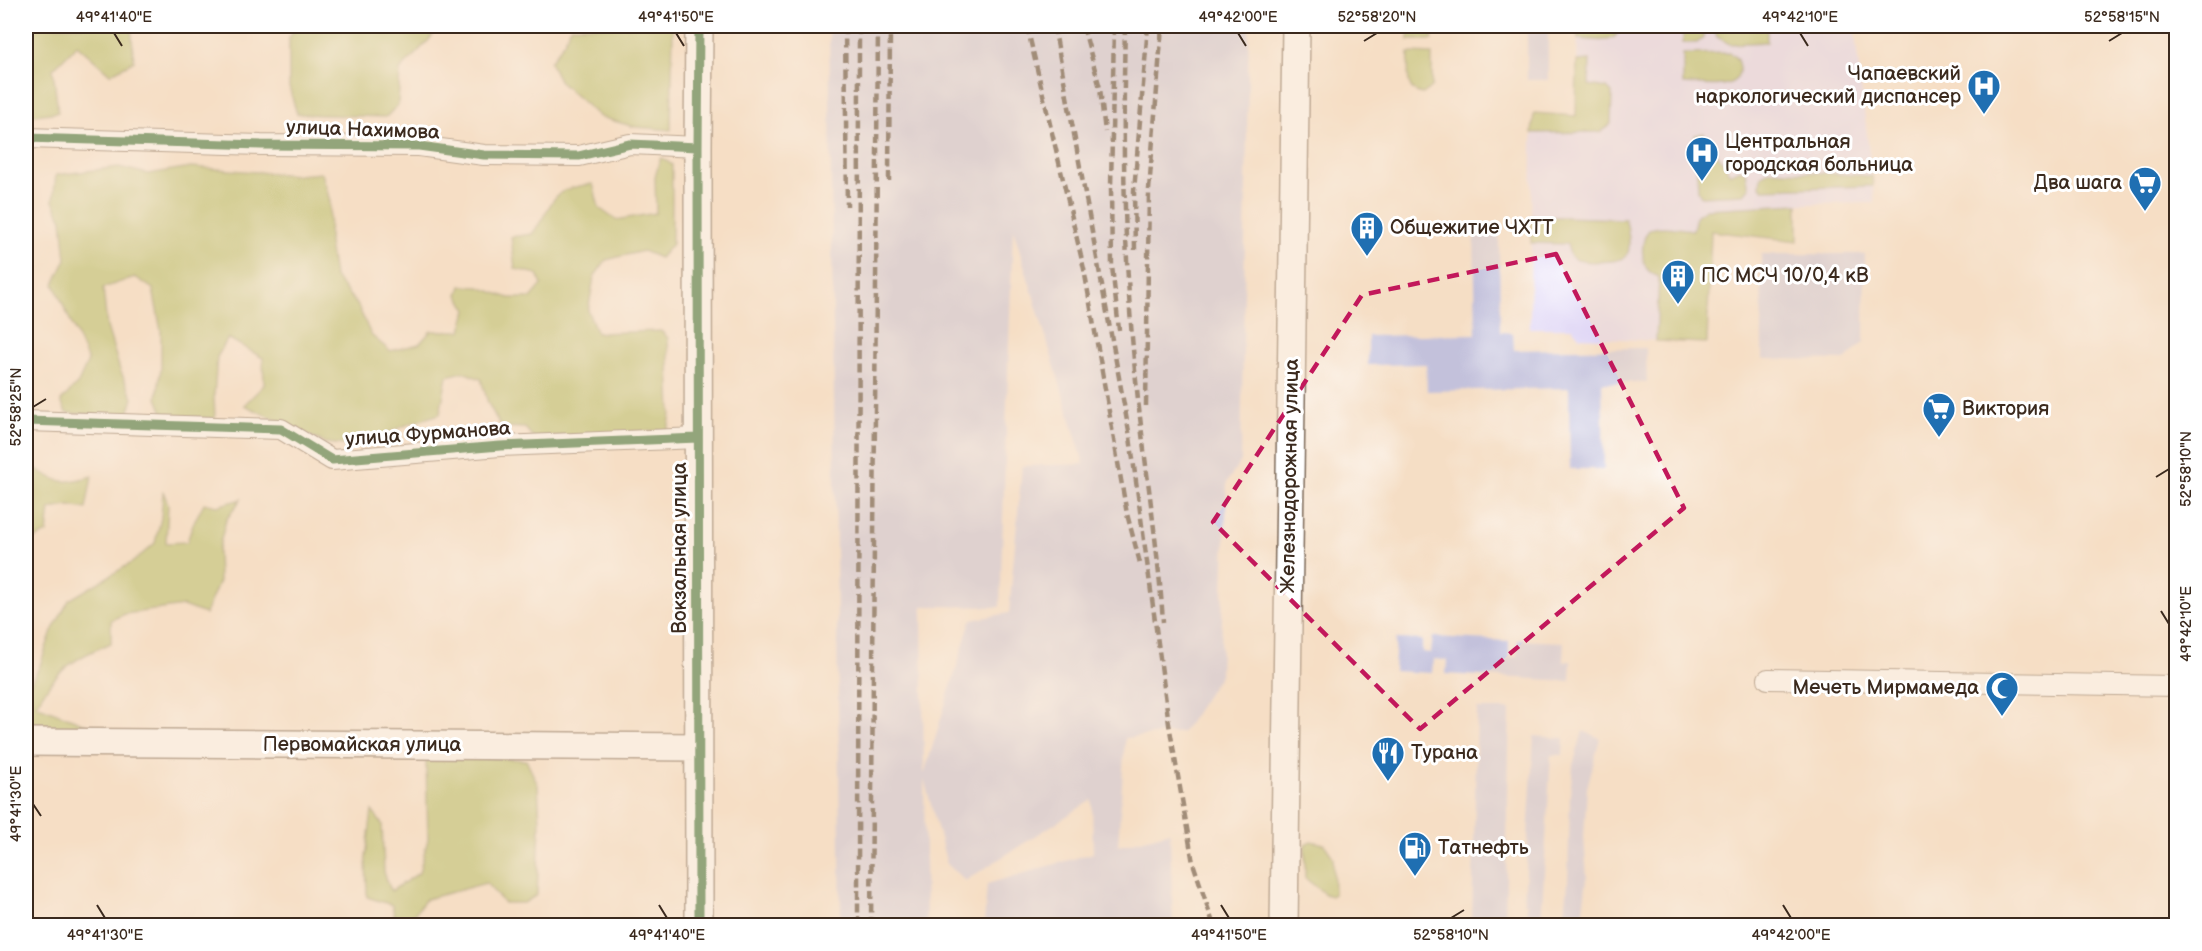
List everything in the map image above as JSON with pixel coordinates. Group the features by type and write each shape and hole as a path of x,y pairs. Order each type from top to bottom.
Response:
{"street":[{"name":"Вокзальная улица","path":"699,26 699,926"},
{"name":"Железнодорожная улица","path":"1284,926 1296,26"},
{"name":"улица Нахимова","path":"26,138 261,146 419,146 484,155 579,156 630,144 698,147"},
{"name":"улица Фурманова","path":"26,421 281,429 332,460 500,446 698,438"},
{"path":"1768,680 2176,686"},
{"name":"Первомайская улица","path":"26,742 698,747"}],"highlighted area":[{"path":"1556,254 1684,508 1420,729 1213,522 1362,295"}],"shaded area":[{"path":"829,26 1249,26 1241,461 1227,482 1220,675 1183,732 1125,738 1118,846 1170,832 1173,925 984,925 987,884 1093,853 1092,800 965,881 947,864 924,779 926,925 841,925","holes":["1013,228 1084,464 1022,466 1009,613 971,620 924,774 922,606 1000,607"]},
{"path":"1527,26 1548,26 1548,80 1527,80"},
{"name":"Центральная городская больница","path":"1578,26 1854,26 1875,203 1798,204 1798,241 1711,231 1707,343 1580,337 1572,328 1530,328 1534,113 1576,116"},
{"path":"1499,230 1500,332 1513,333 1514,350 1646,348 1647,382 1602,383 1604,469 1570,469 1569,388 1427,391 1426,364 1368,365 1368,336 1476,334 1474,231"},
{"path":"1761,254 1865,254 1864,342 1845,360 1762,359"},
{"path":"1433,637 1509,641 1509,657 1517,657 1518,640 1564,642 1563,661 1571,661 1570,681 1446,674 1447,660 1433,659 1432,673 1394,671 1396,639 1422,640 1422,652 1431,653"},
{"path":"1477,709 1510,709 1505,925 1472,925"},
{"path":"1583,731 1600,738 1587,788 1584,837 1587,879 1581,925 1564,925 1568,883 1570,794 1573,765"},
{"path":"1534,736 1564,738 1563,755 1551,755 1541,925 1526,926 1527,903 1524,903"}],"green space":[{"path":"26,26 131,26 134,61 110,74 77,45 53,69 58,112 26,114"},
{"path":"297,26 439,26 429,40 400,70 398,105 386,117 297,114 289,87 289,38"},
{"path":"571,26 673,26 671,130 635,127 600,117 560,82 550,62 564,42"},
{"path":"1409,26 1432,26 1432,40 1409,40"},
{"path":"1578,26 1619,26 1615,37 1598,40 1578,39"},
{"path":"1683,26 1705,26 1703,38 1697,43 1683,43"},
{"path":"1717,26 1767,26 1767,42 1729,44 1717,37 1715,31"},
{"path":"1409,53 1432,54 1432,87 1423,94 1412,89 1408,79"},
{"path":"1729,53 1735,57 1739,65 1738,76 1733,81 1709,86 1683,84 1683,54"},
{"path":"1590,60 1589,85 1607,88 1612,93 1611,124 1601,132 1532,133 1534,113 1576,116 1577,61"},
{"path":"1704,133 1730,174 1740,169 1746,172 1749,188 1744,194 1701,196 1698,190 1695,135"},
{"path":"661,157 672,165 672,244 660,258 643,251 606,260 594,277 588,311 597,333 661,331 668,338 671,414 668,430 534,438 525,428 501,427 488,403 481,379 463,372 447,376 440,414 411,423 357,446 325,443 244,405 264,385 263,358 228,338 217,357 215,419 164,415 157,398 161,368 161,331 153,289 135,277 103,288 107,327 120,370 133,398 127,417 66,413 61,401 78,383 88,361 54,284 66,259 62,220 53,201 56,175 119,167 148,174 191,167 297,175 322,173 330,201 329,243 334,276 358,306 371,335 390,351 419,344 431,331 461,331 467,310 458,295 461,286 479,287 509,298 531,298 542,285 537,274 515,269 511,237 532,234 554,199 567,189 593,184 599,208 616,220 656,213 655,177"},
{"path":"1770,170 1872,176 1873,186 1763,189 1760,186 1761,176"},
{"path":"1798,204 1798,241 1711,231 1707,343 1656,341 1659,277 1647,270 1643,255 1644,238 1650,230 1663,227 1693,230 1696,216 1706,209"},
{"path":"1531,216 1625,219 1629,238 1628,253 1616,260 1582,261 1572,257 1567,244 1531,243"},
{"path":"26,466 32,466 61,481 74,481 92,476 86,509 69,506 50,509 47,533 26,543"},
{"path":"163,491 168,504 166,543 187,542 204,503 217,506 241,499 226,520 218,551 219,581 205,614 183,606 125,614 111,620 111,643 86,654 67,666 43,693 36,705 85,724 68,729 26,727 26,690 39,668 52,631 69,600 133,562 155,543 161,518"},
{"path":"470,756 526,760 538,785 540,824 537,895 524,903 504,903 486,883 426,899 405,926 396,925 392,905 367,897 366,857 372,811 382,824 384,872 391,891 419,873 428,839 426,762 430,759"},
{"path":"1311,841 1324,844 1333,857 1334,894 1331,896 1305,878 1305,844"}],"railway":[{"path":"845,26 847,206"},
{"path":"858,926 859,26"},
{"path":"871,926 878,26"},
{"path":"889,181 890,26"},
{"path":"1027,26 1084,269 1127,514 1140,563"},
{"path":"1054,26 1130,437 1169,724 1193,863 1214,926"},
{"path":"1083,26 1100,88 1105,132"},
{"path":"1114,26 1112,266 1119,330"},
{"path":"1125,26 1124,162 1129,299 1163,622"},
{"path":"1135,250 1134,191 1148,26"},
{"path":"1146,406 1149,190 1162,26"}],"cycle path":[{"path":"699,26 699,926"},
{"path":"26,138 261,145 419,146 484,155 579,156 630,144 698,147"},
{"path":"26,421 281,429 332,460 500,446 698,438"}],"place":[{"name":"Чапаевский наркологический диспансер","path":"1984,115"},
{"name":"Центральная городская больница","path":"1702,182"},
{"name":"Два шага","path":"2145,212"},
{"name":"Общежитие ЧХТТ","path":"1367,257"},
{"name":"ПС МСЧ 10/0,4 кВ","path":"1678,305"},
{"name":"Виктория","path":"1939,438"},
{"name":"Мечеть Мирмамеда","path":"2002,717"},
{"name":"Турана","path":"1388,782"},
{"name":"Татнефть","path":"1415,877"}]}
